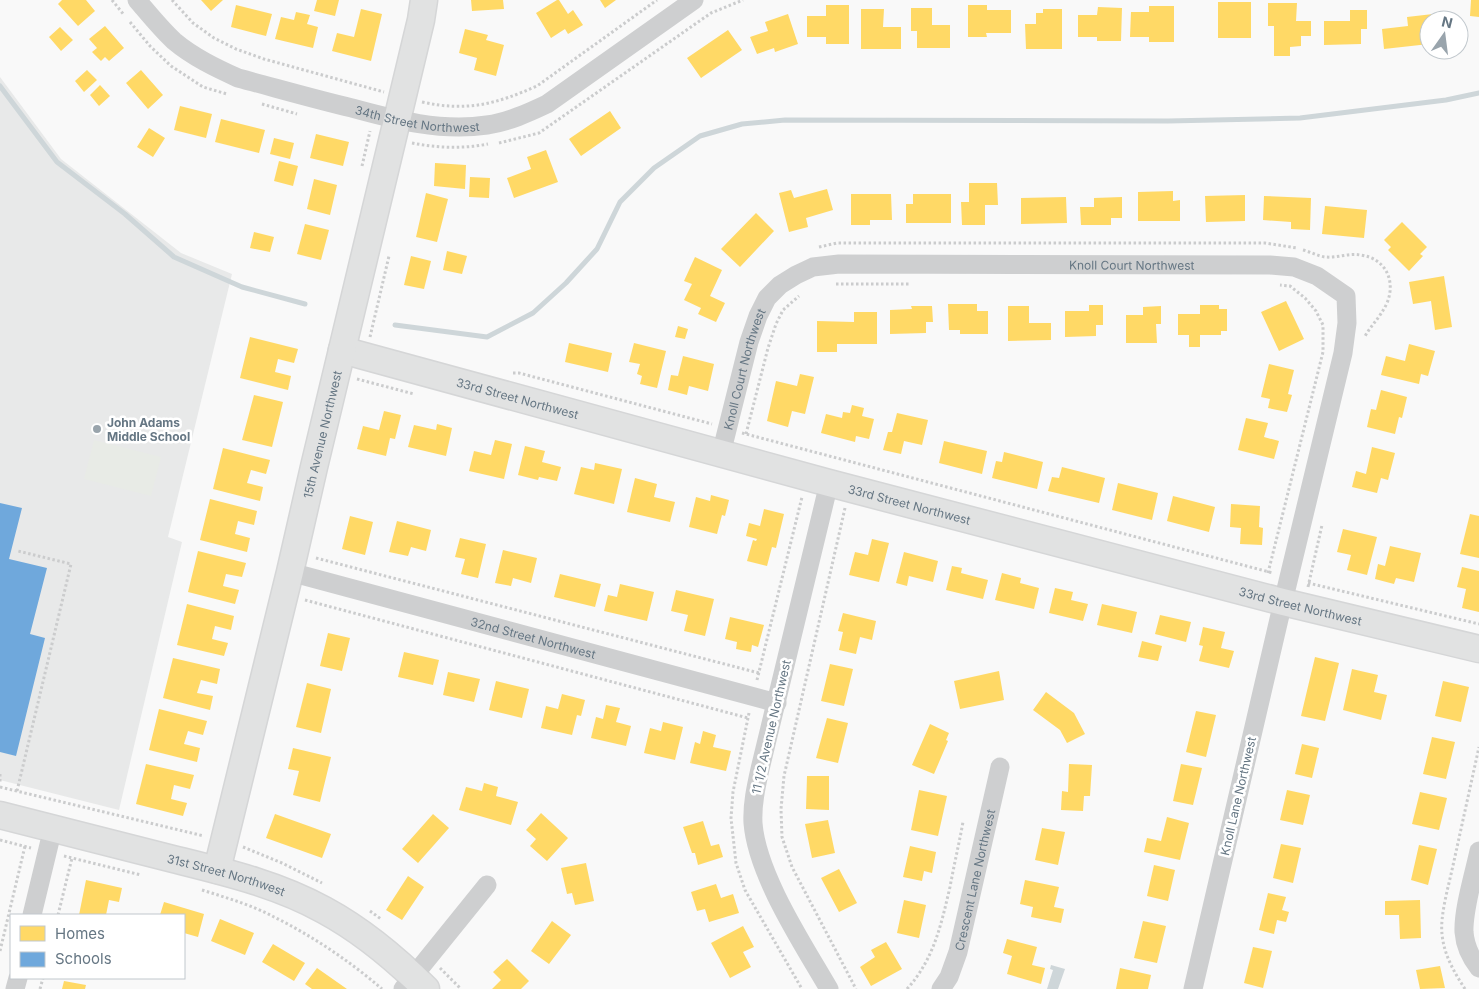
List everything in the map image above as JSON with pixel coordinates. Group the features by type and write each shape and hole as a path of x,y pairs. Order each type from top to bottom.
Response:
{"street":[{"name":"34th Street Northwest","path":"138,0 174,40 219,70 238,78 397,120 433,126 473,127 497,123 547,104 694,0"},
{"name":"15th Avenue Northwest","path":"209,880 290,572 422,20 424,0"},
{"name":"Knoll Court Northwest","path":"722,454 749,342 758,316 767,298 780,286 796,275 813,267 838,264 1270,265 1294,267 1317,276 1346,296 1347,323 1343,353 1283,602"},
{"name":"33rd Street Northwest","path":"342,350 829,483 1283,602 1479,649"},
{"name":"11 1/2 Avenue Northwest","path":"829,483 754,798 754,823 759,851 771,882 791,923 829,989"},
{"name":"32nd Street Northwest","path":"290,572 777,703"},
{"name":"Knoll Lane Northwest","path":"1193,989 1283,602"},
{"name":"Crescent Lane Northwest","path":"941,989 949,977 958,952 1000,767"},
{"name":"31st Street Northwest","path":"0,815 53,828 209,880 255,881 280,890 324,910 372,942 418,978"},
{"path":"32,914 53,828"},
{"path":"1479,852 1466,912 1464,931 1467,946 1479,968"},
{"path":"418,978 487,885"}],"path":[{"path":"172,0 193,23 214,38 236,49 264,59 381,91"},
{"path":"424,102 453,107 471,106 500,101 519,94 537,86 657,0"},
{"path":"810,249 837,243 1265,243 1289,246 1325,256 1359,254 1370,257 1381,264 1390,278 1391,291 1380,318 1369,327 1363,339"},
{"path":"833,284 910,284"},
{"path":"805,292 792,300 783,310 776,324 746,434 1268,572 1323,352 1323,325 1316,311 1305,298 1290,286 1276,285"},
{"path":"316,558 759,673 802,496"},
{"path":"846,507 784,776 781,810 782,837 792,866 856,989"},
{"path":"1324,516 1309,583 1479,624"},
{"path":"16,791 71,564 18,550"},
{"path":"305,600 748,718"},
{"path":"0,774 0,783"},
{"path":"0,787 205,836"},
{"path":"907,989 918,977 931,954 941,927 963,822"},
{"path":"0,840 25,846 0,951"},
{"path":"58,914 72,858 146,876"},
{"path":"209,880 237,901 274,916 314,940 367,976 382,989"},
{"path":"418,978 460,989"}],"shaded area":[{"name":"John Adams Middle School","path":"0,77 61,159 181,253 232,274 168,537 182,542 119,810 0,780"},
{"path":"94,440 161,457 151,496 84,479"},
{"path":"1051,965 1065,969 1058,989 1047,989 1053,970 1050,969"}],"building: Homes":[{"path":"62,0 86,0 95,11 78,26 58,4"},
{"path":"201,0 223,0 211,11"},
{"path":"317,0 339,0 335,16 314,11"},
{"path":"471,0 503,0 504,9 472,11"},
{"path":"559,0 568,14 573,10 583,25 568,34 565,29 551,38 536,13"},
{"path":"600,0 616,0 605,8"},
{"path":"1471,0 1479,0 1479,17 1470,16"},
{"path":"1218,2 1251,2 1251,38 1218,38"},
{"path":"1268,3 1297,3 1296,21 1311,21 1311,36 1301,36 1301,46 1290,47 1290,56 1274,56 1274,26 1268,26"},
{"path":"236,5 272,14 266,36 231,27"},
{"path":"826,5 849,5 849,44 826,44 826,37 807,37 807,16 826,16"},
{"path":"968,5 987,5 987,10 1011,10 1011,33 986,33 987,37 968,37"},
{"path":"1149,6 1174,6 1174,42 1149,42 1149,37 1130,37 1131,12 1149,12"},
{"path":"1098,7 1122,8 1121,41 1097,41 1097,37 1078,37 1078,15 1097,15"},
{"path":"911,8 932,8 932,25 950,25 950,48 917,48 917,31 911,31"},
{"path":"361,9 382,14 371,61 332,51 337,33 354,37"},
{"path":"861,9 884,9 883,27 901,27 901,49 861,49"},
{"path":"1043,9 1062,9 1062,49 1026,49 1025,24 1036,24 1036,13 1043,13"},
{"path":"1350,10 1367,10 1367,29 1361,29 1361,44 1324,45 1324,21 1350,21"},
{"path":"296,12 310,15 307,24 318,27 313,48 275,39 281,17 294,20"},
{"path":"788,14 798,44 775,52 774,48 757,54 750,37 768,31 765,22"},
{"path":"1419,16 1419,45 1384,49 1382,29 1408,26 1407,17"},
{"path":"105,26 124,48 109,61 105,57 101,61 92,52 97,48 89,39"},
{"path":"60,27 73,40 61,51 49,37"},
{"path":"465,29 488,35 486,40 504,45 496,76 474,70 477,58 459,53"},
{"path":"728,30 742,50 701,78 687,58"},
{"path":"87,70 97,80 84,92 75,81"},
{"path":"141,70 163,95 148,109 126,83"},
{"path":"100,85 110,96 99,106 90,95"},
{"path":"180,106 212,114 206,138 174,130"},
{"path":"610,111 621,128 581,156 569,139"},
{"path":"221,119 265,130 259,153 215,142"},
{"path":"149,128 165,138 153,157 137,147"},
{"path":"316,134 349,142 343,166 310,158"},
{"path":"274,138 294,143 290,159 270,154"},
{"path":"546,150 558,182 514,198 507,178 531,169 527,157"},
{"path":"279,161 298,166 293,186 274,181"},
{"path":"435,163 466,165 465,189 434,186"},
{"path":"470,177 490,178 489,198 469,197"},
{"path":"314,179 337,185 330,215 307,209"},
{"path":"969,183 997,183 998,205 985,205 985,225 962,225 961,202 969,202"},
{"path":"827,189 833,210 806,218 808,227 789,232 779,193 791,190 794,198"},
{"path":"1173,191 1173,201 1180,200 1180,221 1138,221 1138,192"},
{"path":"426,193 448,199 437,242 416,237"},
{"path":"851,194 891,194 892,220 870,220 870,225 851,225"},
{"path":"913,194 951,194 951,223 906,223 906,204 913,204"},
{"path":"1245,195 1245,221 1206,222 1205,196"},
{"path":"1264,196 1311,198 1310,230 1291,229 1291,222 1263,220"},
{"path":"1066,197 1067,223 1021,224 1021,198"},
{"path":"1122,197 1122,218 1111,218 1111,225 1081,225 1080,207 1094,207 1094,198"},
{"path":"1325,206 1367,210 1364,238 1322,234"},
{"path":"756,213 774,231 740,267 721,249"},
{"path":"1402,222 1427,247 1420,254 1423,256 1409,271 1388,250 1391,247 1384,240"},
{"path":"305,224 329,230 321,260 297,254"},
{"path":"254,232 274,237 270,252 250,248"},
{"path":"447,251 467,256 462,274 443,270"},
{"path":"411,256 431,261 424,289 404,285"},
{"path":"695,257 722,270 710,296 725,303 716,322 698,314 701,308 684,300 692,284 684,281"},
{"path":"1444,276 1452,327 1435,330 1431,301 1413,304 1409,282"},
{"path":"1286,301 1304,339 1279,351 1261,312"},
{"path":"948,304 977,304 977,311 988,311 988,334 960,334 960,330 949,330"},
{"path":"1089,305 1103,305 1103,325 1096,325 1096,336 1065,337 1065,311 1089,311"},
{"path":"1200,305 1219,305 1219,309 1227,309 1227,331 1221,331 1221,335 1200,335 1200,347 1189,347 1189,335 1178,335 1178,314 1200,314"},
{"path":"911,306 932,306 933,322 926,322 926,333 890,334 890,310 912,309"},
{"path":"1008,306 1029,306 1029,323 1051,323 1051,340 1008,341"},
{"path":"1161,306 1161,324 1156,324 1157,343 1126,343 1126,315 1143,315 1143,307"},
{"path":"854,312 877,312 877,344 837,344 837,352 817,352 817,321 854,322"},
{"path":"678,326 688,329 685,339 675,337"},
{"path":"250,337 298,349 294,363 278,359 275,372 291,376 288,390 240,378"},
{"path":"569,343 612,353 608,372 565,362"},
{"path":"634,343 666,351 657,388 640,384 642,376 637,374 640,364 629,362"},
{"path":"1409,344 1435,351 1428,376 1421,374 1419,384 1381,375 1386,356 1405,361"},
{"path":"683,356 714,364 708,391 689,386 687,395 668,390 671,375 678,376"},
{"path":"1269,364 1294,370 1288,394 1292,395 1287,412 1268,408 1270,399 1261,397"},
{"path":"800,374 814,377 805,414 792,411 788,427 767,421 776,381 797,386"},
{"path":"1381,390 1407,397 1402,418 1399,417 1395,434 1367,427 1371,409 1376,410"},
{"path":"254,395 283,402 272,447 242,440"},
{"path":"852,405 864,408 862,416 874,419 869,439 856,436 855,442 821,433 826,414 842,418 843,412 850,413"},
{"path":"384,411 401,415 395,439 390,438 386,456 357,449 363,426 379,430"},
{"path":"897,413 928,420 922,445 904,441 901,454 883,450 888,432 892,432"},
{"path":"1246,418 1268,423 1264,437 1279,441 1274,459 1238,450"},
{"path":"437,424 452,428 446,456 408,447 414,425 436,430"},
{"path":"495,440 512,444 504,479 469,471 474,451 491,455"},
{"path":"944,441 987,451 982,474 939,463"},
{"path":"525,446 545,451 542,462 561,467 557,481 539,477 538,480 518,475"},
{"path":"1372,447 1395,453 1388,480 1381,478 1377,493 1352,487 1356,471 1366,474"},
{"path":"223,448 270,460 266,474 251,470 247,483 263,487 260,501 213,489"},
{"path":"1004,452 1043,462 1037,489 992,478 996,461 1002,462"},
{"path":"595,463 622,469 614,504 574,494 581,467 594,470"},
{"path":"1062,467 1105,478 1099,503 1048,491 1052,477 1059,478"},
{"path":"635,478 657,484 654,497 675,502 670,522 627,512"},
{"path":"1118,483 1158,493 1152,520 1112,510"},
{"path":"711,495 729,500 725,516 722,515 717,534 689,527 696,497 710,501"},
{"path":"1173,496 1215,507 1209,532 1167,521"},
{"path":"210,499 257,511 254,525 238,521 235,534 250,538 247,552 200,540"},
{"path":"1231,504 1260,506 1259,527 1263,528 1262,545 1240,544 1241,528 1230,527"},
{"path":"764,509 784,514 776,548 772,547 767,566 747,561 753,540 756,541 757,539 746,536 749,523 760,526"},
{"path":"1470,514 1479,516 1479,558 1460,554"},
{"path":"350,516 373,522 365,555 342,549"},
{"path":"397,521 431,530 426,551 411,547 408,556 389,552"},
{"path":"1343,529 1377,537 1367,575 1347,570 1351,555 1337,552"},
{"path":"460,538 486,544 478,578 461,574 465,559 455,557"},
{"path":"872,539 889,543 879,582 849,575 855,552 868,555"},
{"path":"1390,546 1421,553 1414,582 1396,578 1394,584 1375,579 1378,564 1385,566"},
{"path":"503,550 537,558 531,583 513,578 511,586 495,583"},
{"path":"198,551 246,563 242,577 226,574 223,586 239,590 235,604 188,592"},
{"path":"904,552 938,561 933,582 909,576 907,586 896,583"},
{"path":"952,566 962,568 961,573 988,580 983,599 946,590"},
{"path":"1462,567 1479,571 1479,612 1462,608 1466,589 1457,587"},
{"path":"1002,573 1021,578 1020,583 1039,588 1034,609 995,600"},
{"path":"560,574 601,584 595,607 554,597"},
{"path":"620,584 654,592 647,621 604,611 608,595 617,597"},
{"path":"1055,588 1073,592 1071,600 1088,604 1083,621 1049,613"},
{"path":"676,590 714,599 705,636 684,631 688,615 671,611"},
{"path":"187,604 234,616 231,630 215,626 212,639 228,643 224,656 177,645"},
{"path":"1102,604 1137,612 1132,633 1097,625"},
{"path":"843,613 876,621 872,640 860,637 856,654 839,650 843,632 838,631"},
{"path":"1160,615 1191,622 1186,642 1155,634"},
{"path":"730,617 764,625 758,647 752,645 751,652 736,649 737,642 725,639"},
{"path":"1203,627 1225,632 1221,648 1234,651 1229,668 1199,661 1203,646 1199,645"},
{"path":"328,633 350,638 342,671 320,666"},
{"path":"1142,641 1162,646 1158,661 1138,657"},
{"path":"404,652 439,660 433,685 398,677"},
{"path":"1315,657 1339,663 1325,721 1301,716"},
{"path":"173,658 220,669 217,684 201,680 197,693 213,696 210,710 163,698"},
{"path":"830,664 853,669 844,706 821,701"},
{"path":"1352,669 1378,675 1374,692 1387,695 1381,720 1343,710"},
{"path":"999,671 1004,700 960,709 954,681"},
{"path":"448,672 480,679 474,702 443,695"},
{"path":"496,681 529,689 522,718 489,710"},
{"path":"1443,681 1469,687 1461,722 1435,716"},
{"path":"307,683 331,689 321,733 296,727"},
{"path":"1046,692 1074,713 1085,734 1067,743 1060,730 1033,710"},
{"path":"562,694 585,700 581,716 577,715 572,735 541,728 546,706 558,709"},
{"path":"606,705 620,708 616,722 631,726 626,746 591,738 596,717 603,719"},
{"path":"159,709 207,721 203,735 188,731 184,744 200,748 197,762 149,750"},
{"path":"1196,711 1216,715 1206,757 1186,752"},
{"path":"827,718 848,723 838,763 816,758"},
{"path":"663,722 683,727 675,760 644,753 650,728 661,731"},
{"path":"930,724 949,733 946,740 948,741 934,774 912,765"},
{"path":"703,731 716,735 713,747 731,751 726,771 690,763 695,742 700,744"},
{"path":"1432,737 1455,742 1446,779 1423,774"},
{"path":"1302,744 1319,748 1312,778 1295,774"},
{"path":"293,748 331,757 320,802 293,795 299,771 288,769"},
{"path":"146,764 194,775 190,789 174,785 171,799 187,803 183,816 136,804"},
{"path":"1069,764 1092,765 1090,796 1084,796 1083,811 1061,810 1062,791 1068,792"},
{"path":"1181,764 1202,768 1193,805 1173,801"},
{"path":"807,776 829,776 829,810 806,809"},
{"path":"484,783 498,787 496,796 518,802 511,825 459,810 466,787 482,791"},
{"path":"919,790 947,796 938,836 911,830"},
{"path":"1287,790 1310,795 1303,825 1280,820"},
{"path":"1420,792 1447,798 1439,830 1412,824"},
{"path":"541,813 568,838 547,861 530,846 536,839 526,830"},
{"path":"275,814 331,834 322,858 266,838"},
{"path":"433,814 449,828 418,863 402,849"},
{"path":"1167,817 1189,823 1180,860 1144,852 1147,838 1161,841"},
{"path":"828,820 835,853 812,858 805,824"},
{"path":"703,821 711,846 719,844 723,857 698,865 695,853 692,853 683,827"},
{"path":"1042,828 1065,832 1058,865 1035,860"},
{"path":"1281,844 1301,848 1293,883 1273,878"},
{"path":"1419,845 1437,849 1428,885 1411,880"},
{"path":"910,846 936,852 932,873 924,871 922,881 903,877"},
{"path":"586,863 594,901 575,905 572,893 567,894 561,868"},
{"path":"1154,865 1175,870 1168,901 1147,896"},
{"path":"839,869 857,903 839,912 821,878"},
{"path":"408,876 424,887 402,920 386,910"},
{"path":"86,880 122,888 119,902 109,900 106,914 79,914"},
{"path":"1025,880 1059,887 1054,907 1064,909 1061,923 1031,917 1033,907 1020,904"},
{"path":"716,884 721,898 733,894 739,913 709,922 705,909 697,911 691,892"},
{"path":"1268,893 1286,897 1282,910 1289,912 1286,922 1277,920 1274,934 1259,930"},
{"path":"904,900 926,905 919,938 897,933"},
{"path":"1420,900 1421,938 1400,939 1399,915 1385,915 1385,901"},
{"path":"164,902 204,914 198,937 185,933 185,914 160,914"},
{"path":"220,919 254,933 245,955 211,941"},
{"path":"552,921 571,935 549,964 531,951"},
{"path":"1143,921 1166,926 1157,963 1134,958"},
{"path":"743,926 754,947 743,952 751,967 730,978 711,943"},
{"path":"1007,939 1037,947 1032,965 1045,968 1041,984 1007,974 1012,956 1003,953"},
{"path":"886,942 902,969 871,986 860,967 875,957 871,950"},
{"path":"273,944 305,963 294,981 262,962"},
{"path":"1253,947 1272,951 1263,988 1244,983"},
{"path":"507,959 529,981 521,989 492,989 501,980 493,972"},
{"path":"1440,966 1445,988 1420,989 1416,970"},
{"path":"317,968 347,989 312,989 305,984"},
{"path":"1120,968 1151,975 1148,989 1116,989"},
{"path":"64,981 86,985 85,989 62,989"}],"building: Schools":[{"path":"0,503 22,508 9,559 47,568 30,634 45,638 16,756 0,752"}],"waterway":[{"path":"0,86 57,162 125,214 174,257 242,287 305,304"},
{"path":"395,325 487,337 533,313 566,283 597,249 620,202 654,168 700,136 742,124 785,120 1168,121 1300,118 1446,100 1479,93"}],"place":[{"name":"John Adams Middle School","path":"97,429"}]}
